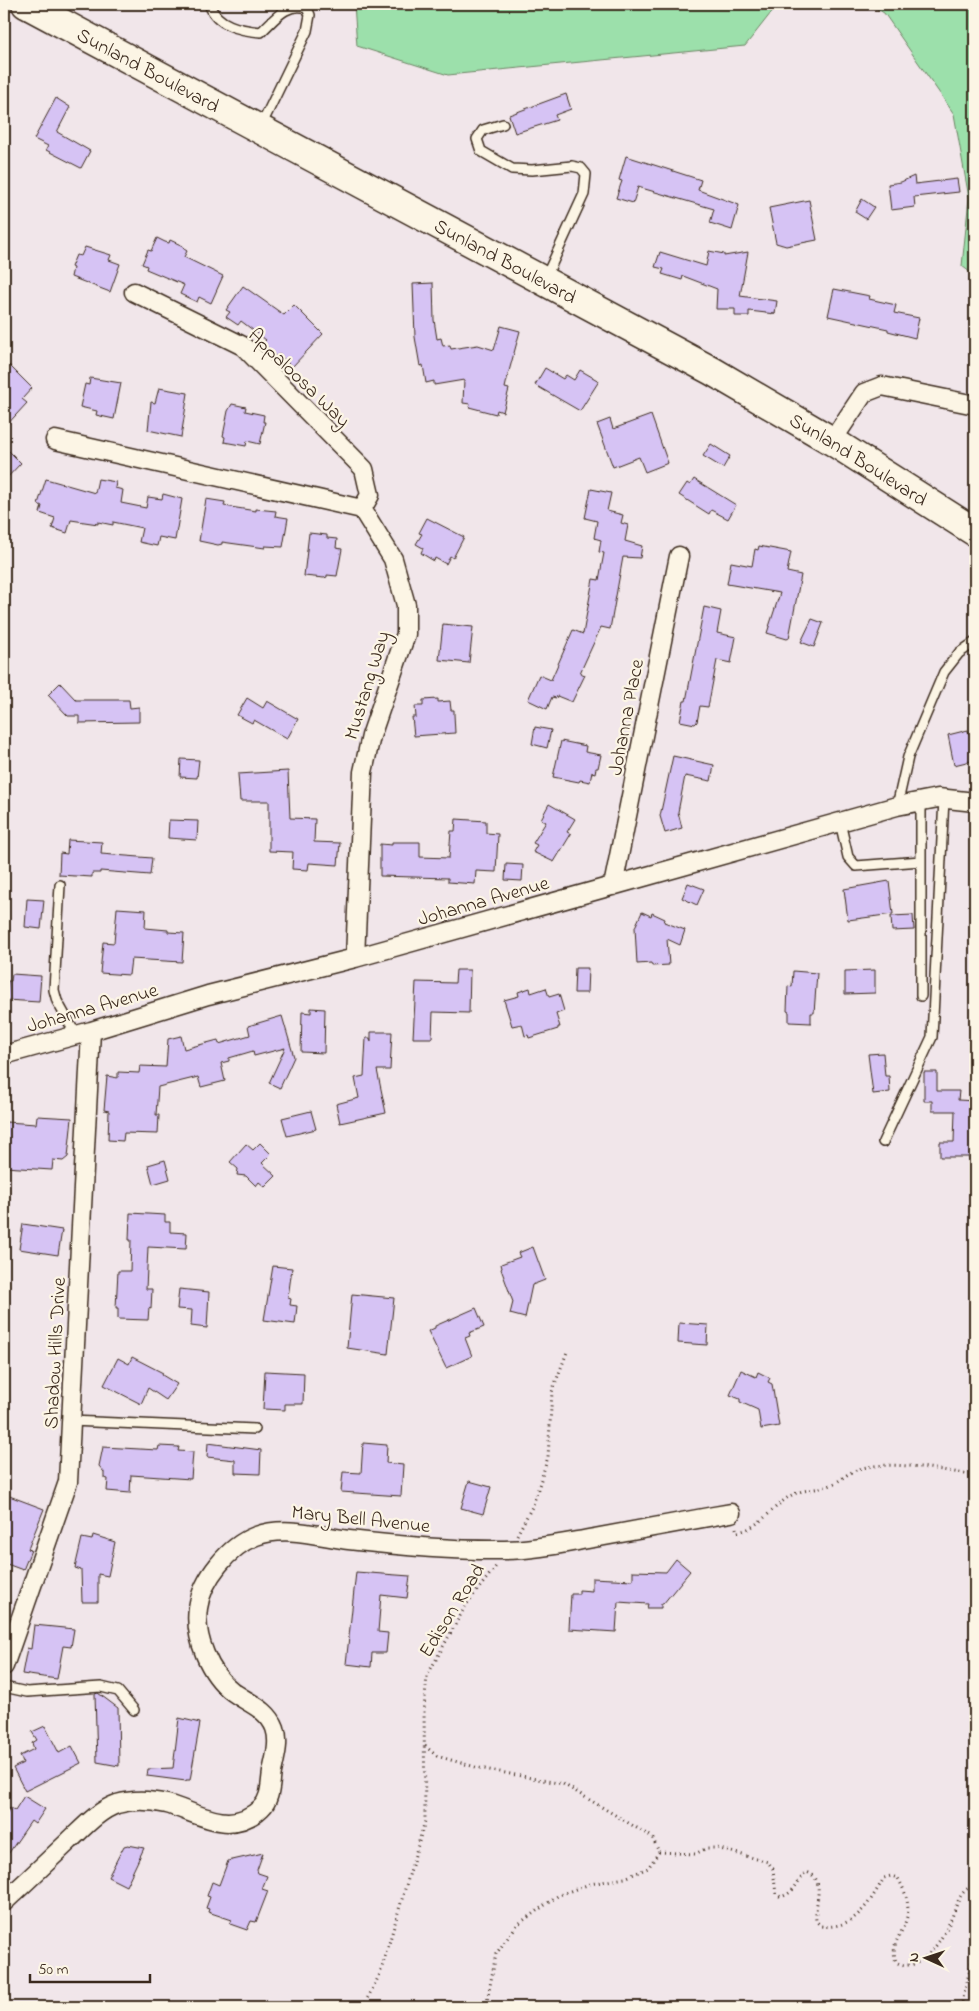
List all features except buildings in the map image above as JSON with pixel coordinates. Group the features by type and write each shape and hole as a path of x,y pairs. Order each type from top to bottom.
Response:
{"main road":[{"name":"Sunland Boulevard","path":"26,4 712,371 832,441 975,532"}],"street":[{"name":"Appaloosa Way","path":"134,292 242,346 364,469 370,495 362,509"},
{"path":"832,441 864,393 882,386 975,405"},
{"path":"55,440 362,509"},
{"name":"Mustang Way","path":"355,958 363,772 371,736 406,634 406,605 393,558 362,509"},
{"name":"Johanna Place","path":"613,886 679,556"},
{"name":"Johanna Avenue","path":"4,1055 208,996 355,958 897,806 938,798 975,802"},
{"name":"Shadow Hills Drive","path":"4,1666 68,1482 83,1033"},
{"name":"Mary Bell Avenue","path":"4,1902 85,1826 113,1805 136,1800 149,1800 168,1804 204,1819 221,1822 246,1818 261,1808 268,1799 277,1742 276,1730 264,1712 232,1691 216,1675 204,1652 199,1630 198,1608 205,1585 217,1568 241,1543 257,1536 282,1530 414,1546 508,1551 561,1544 731,1513"}],"lane":[{"path":"209,4 212,13 240,30 261,32 289,7 300,6 307,8 310,15 307,31 260,129"},
{"path":"503,124 483,130 478,139 481,151 488,157 512,169 532,170 572,166 581,168 586,174 584,194 544,281"},
{"path":"897,806 908,757 944,672 959,653 975,642"},
{"path":"883,1142 932,1037 944,799"},
{"path":"921,802 921,996"},
{"path":"840,822 848,856 856,866 921,860"},
{"path":"60,886 54,990 57,1001 83,1033"},
{"path":"71,1421 255,1429"},
{"path":"4,1687 27,1692 101,1687 118,1691 134,1710"}],"path":[{"name":"Edison Road","path":"363,2007 380,1974 425,1822 424,1708 427,1676 466,1605 508,1551 533,1505 548,1457 552,1392 568,1352"},
{"path":"731,1513 737,1532 746,1530 766,1517 787,1498 800,1492 831,1485 854,1470 871,1466 892,1464 975,1476"},
{"path":"424,1746 437,1756 479,1768 563,1784 652,1837 658,1852"},
{"path":"658,1852 695,1854 707,1848 717,1848 768,1862 773,1869 776,1894 781,1897 796,1888 801,1877 806,1872 813,1874 818,1880 816,1921 821,1926 834,1928 852,1920 866,1907 884,1878 891,1876 898,1878 905,1891 908,1904 906,1920 894,1946 893,1954 896,1962 902,1966 925,1958 940,1939 951,1920 963,1892 968,1888 975,1887"},
{"path":"486,2007 496,1954 517,1925 558,1895 590,1884 625,1878 648,1868 658,1852"},
{"path":"961,2007 975,1947"}],"green space":[{"path":"354,4 778,4 745,46 448,75 357,46"},
{"path":"869,4 975,4 975,276 962,266 969,198 954,114 884,13"}]}
